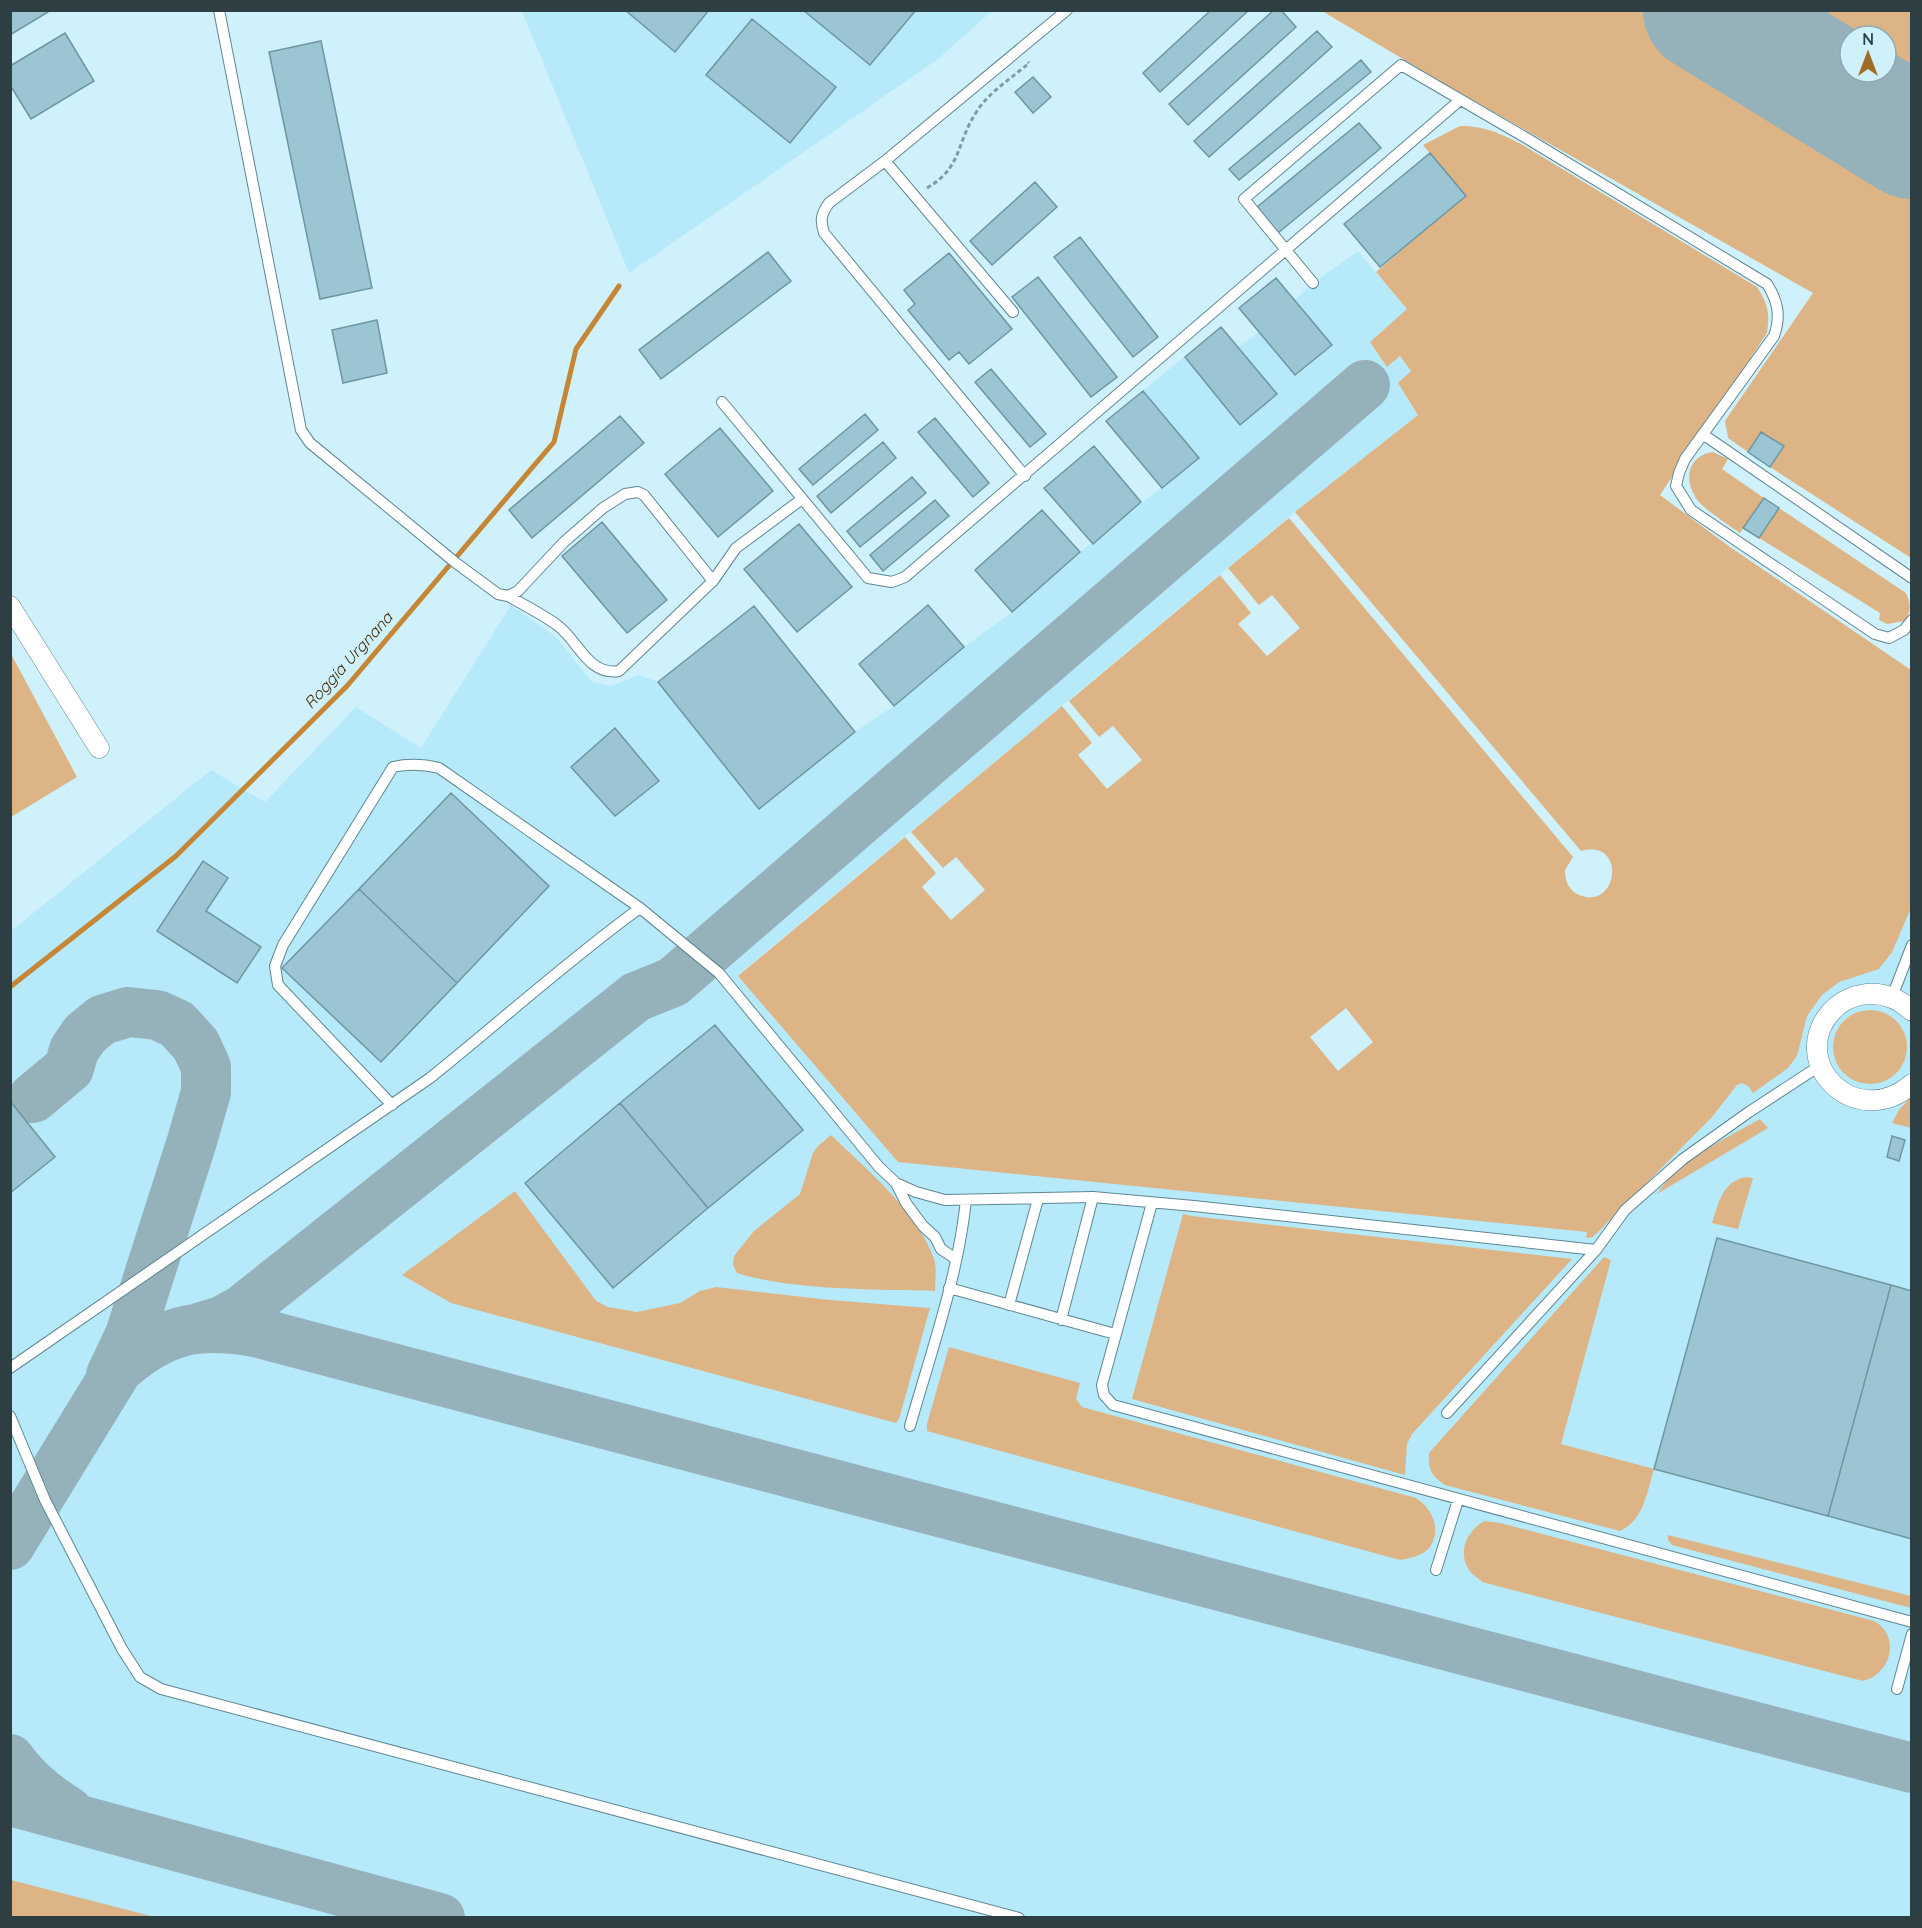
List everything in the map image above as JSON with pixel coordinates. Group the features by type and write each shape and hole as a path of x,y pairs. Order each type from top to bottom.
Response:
{"street":[{"path":"10,606 99,748"},
{"path":"1911,1011 1902,1002 1892,997 1880,994 1855,996 1834,1008 1821,1029 1818,1041 1821,1065 1834,1086 1844,1094 1861,1100 1879,1101 1891,1098 1911,1084"}],"lane":[{"path":"219,10 301,430 310,443 456,563 498,594 508,596 559,626 591,663 608,672 619,671 713,581 736,548 802,499"},
{"path":"1024,476 824,233 820,222 822,212 829,203 1019,52 1067,10"},
{"path":"1313,283 1244,198 1401,65 1767,284 1776,299 1779,315 1774,336 1685,459 1677,486 1690,510 1875,634 1889,638 1904,630 1911,620"},
{"path":"722,402 868,578 892,582 905,577 1459,101"},
{"path":"885,160 1013,312"},
{"path":"1704,435 1911,578"},
{"path":"508,596 518,591 564,542 603,508 632,492 644,495 713,581"},
{"path":"392,1105 278,985 275,966 284,945 393,767 424,764 439,768 640,908 719,974 879,1167 896,1183 906,1203 923,1226 935,1237 941,1249 956,1259"},
{"path":"10,1368 392,1105 464,1051 566,964 640,908"},
{"path":"1892,997 1911,945"},
{"path":"1447,1413 1596,1250 1625,1210 1683,1159 1821,1065"},
{"path":"896,1183 933,1197 966,1200 1093,1197 1596,1250"},
{"path":"1061,1320 1093,1197"},
{"path":"1009,1305 1038,1198"},
{"path":"910,1426 949,1288 963,1231 966,1200"},
{"path":"1152,1203 1102,1385 1104,1395 1113,1405 1911,1622"},
{"path":"949,1288 1115,1334"},
{"path":"10,1416 45,1500 122,1649 140,1677 161,1689 1018,1917"},
{"path":"1436,1570 1458,1500"},
{"path":"1897,1689 1911,1634"}],"path":[{"path":"923,190 945,176 953,165 970,123 982,104 1029,63 1019,52"}],"shaded area":[{"path":"522,11 992,11 938,59 629,273"},
{"path":"1322,11 1656,11 1911,166 1911,558 1770,467 1783,446 1761,432 1748,452 1728,438 1725,421 1813,293 1467,97"},
{"path":"1757,11 1911,11 1911,105 1877,84 1898,84 1898,24 1838,24 1838,60"},
{"path":"1460,126 1484,129 1506,137 1757,287 1761,293 1767,309 1767,333 1660,495 1730,547 1911,670 1911,908 1892,952 1879,969 1839,982 1822,995 1807,1016 1797,1056 1788,1068 1753,1093 1748,1086 1742,1083 1737,1085 1712,1117 1593,1237 1586,1238 1587,1232 898,1162 738,976 905,837 936,873 922,887 951,920 985,890 956,857 943,868 911,832 1062,706 1092,743 1078,755 1107,789 1142,760 1113,726 1099,737 1069,701 1220,575 1251,613 1238,624 1267,656 1300,628 1272,595 1259,605 1228,568 1289,518 1573,857 1565,870 1566,881 1571,890 1591,897 1602,894 1609,886 1612,875 1611,864 1606,855 1596,850 1581,851 1295,512 1418,415 1398,383 1411,371 1400,356 1387,367 1370,342 1407,309 1376,272 1465,196 1423,145","holes":["1346,1008 1373,1042 1338,1071 1310,1037"]},
{"path":"1358,251 1407,309 1387,367 1400,356 1411,371 1398,383 1418,415 1295,512 738,975 1588,1232 1911,873 1911,1917 11,1918 11,931 211,770 265,802 356,707 421,748 511,605 555,636 592,682 611,686 639,675 658,682 759,808 855,732 894,706 964,647 1012,612 1080,552 1198,458 1143,391 1184,357 1240,424 1277,394 1238,347 1259,332 1295,375 1332,345 1295,300 1313,283"},
{"path":"1713,452 1728,459 1722,469 1764,498 1740,533 1702,505 1696,498 1689,481 1696,459"},
{"path":"1779,508 1906,593 1910,607 1905,621 1887,624 1879,620 1880,613 1759,538"},
{"path":"10,652 77,777 11,817 10,817"},
{"path":"1870,1010 1891,1016 1901,1026 1907,1047 1901,1068 1891,1078 1870,1084 1849,1078 1839,1068 1833,1047 1839,1026 1849,1016"},
{"path":"1911,1097 1911,1128 1892,1123 1899,1110"},
{"path":"1760,1119 1768,1128 1657,1194 1690,1160"},
{"path":"831,1135 890,1192 916,1225 934,1259 935,1291 809,1286 760,1279 737,1273 733,1265 734,1256 754,1231 800,1194 813,1153"},
{"path":"1746,1177 1753,1178 1738,1229 1712,1223 1727,1188 1732,1183"},
{"path":"515,1191 596,1301 608,1307 637,1312 680,1303 700,1291 716,1287 830,1300 930,1308 899,1419 896,1423 451,1303 402,1275"},
{"path":"1183,1214 1572,1259 1412,1434 1407,1444 1405,1475 1132,1399"},
{"path":"1604,1257 1611,1260 1561,1444 1654,1469 1643,1505 1634,1520 1620,1531 1440,1482 1431,1472 1429,1453"},
{"path":"949,1347 1080,1383 1076,1399 1082,1407 1416,1498 1427,1507 1434,1519 1434,1540 1424,1553 1400,1560 927,1431"},
{"path":"1485,1521 1874,1621 1886,1632 1889,1639 1887,1662 1875,1676 1863,1681 1482,1582 1469,1570 1464,1549 1473,1530"},
{"path":"1668,1535 1911,1596 1911,1608 1672,1545 1668,1540"},
{"path":"11,1880 155,1917 11,1917"}],"building":[{"path":"10,10 48,10 48,12 10,35"},
{"path":"625,10 709,10 675,52"},
{"path":"803,10 916,10 870,65"},
{"path":"1211,10 1249,10 1160,92 1143,73"},
{"path":"1274,10 1281,10 1296,27 1188,125 1169,104"},
{"path":"752,19 836,87 790,143 706,75"},
{"path":"1317,31 1332,47 1209,157 1194,141"},
{"path":"65,33 94,81 31,119 10,85 10,66"},
{"path":"321,41 372,288 320,299 269,52"},
{"path":"1361,60 1371,72 1239,180 1229,169"},
{"path":"1033,77 1051,97 1033,113 1015,92"},
{"path":"1359,123 1381,148 1278,233 1257,207"},
{"path":"1430,153 1466,196 1380,267 1344,224"},
{"path":"1035,182 1057,207 992,265 970,241"},
{"path":"1080,237 1158,337 1133,357 1054,257"},
{"path":"768,252 791,281 661,379 639,350"},
{"path":"949,253 1012,329 969,364 959,352 949,360 908,310 915,304 904,290"},
{"path":"1038,277 1117,377 1091,397 1012,297"},
{"path":"1276,278 1332,345 1295,375 1239,308"},
{"path":"377,320 387,373 343,383 332,330"},
{"path":"1221,327 1277,394 1240,425 1185,357"},
{"path":"991,369 1046,434 1030,447 975,382"},
{"path":"1143,391 1199,458 1162,488 1106,421"},
{"path":"865,414 878,430 813,485 799,469"},
{"path":"620,416 644,443 532,538 509,510"},
{"path":"935,418 989,483 973,497 918,432"},
{"path":"720,428 773,491 718,537 665,474"},
{"path":"1761,432 1784,446 1770,467 1748,452"},
{"path":"883,442 896,458 831,513 817,496"},
{"path":"1094,446 1141,502 1093,544 1044,488"},
{"path":"912,477 926,493 860,547 847,531"},
{"path":"1764,498 1779,508 1759,538 1743,528"},
{"path":"935,500 949,516 883,571 870,555"},
{"path":"1042,510 1080,552 1012,612 975,570"},
{"path":"602,522 667,600 627,633 562,556"},
{"path":"799,524 852,587 797,632 744,569"},
{"path":"928,605 964,647 894,706 859,664"},
{"path":"754,606 855,732 759,809 658,682"},
{"path":"615,728 659,781 615,816 571,767"},
{"path":"451,793 549,886 457,983 359,889"},
{"path":"203,861 228,878 206,911 261,947 237,983 157,931"},
{"path":"359,889 457,983 381,1062 282,968"},
{"path":"715,1025 803,1130 708,1208 620,1103"},
{"path":"10,1101 55,1157 10,1193"},
{"path":"620,1103 708,1208 613,1288 525,1183"},
{"path":"1892,1136 1905,1140 1899,1161 1887,1157"},
{"path":"1717,1238 1891,1285 1828,1516 1654,1469"},
{"path":"1891,1285 1912,1291 1912,1539 1828,1516"}],"waterway":[{"name":"Roggia Urgnana","path":"10,987 176,856 347,686 554,442 576,349 619,286"}],"taxiway":[{"path":"199,1328 222,1321 242,1310 636,997 673,982 1365,385"},
{"path":"33,1098 69,1068 74,1050 85,1034 102,1020 128,1012 157,1015 177,1024 196,1045 206,1067 206,1092 192,1141 130,1335 111,1375"},
{"path":"10,1545 118,1369 150,1345 166,1337 198,1329 234,1329 255,1332 1912,1768"},
{"path":"10,1759 36,1788 68,1811"},
{"path":"10,1801 440,1918"}],"runway":[{"path":"1705,10 1912,137"}]}
